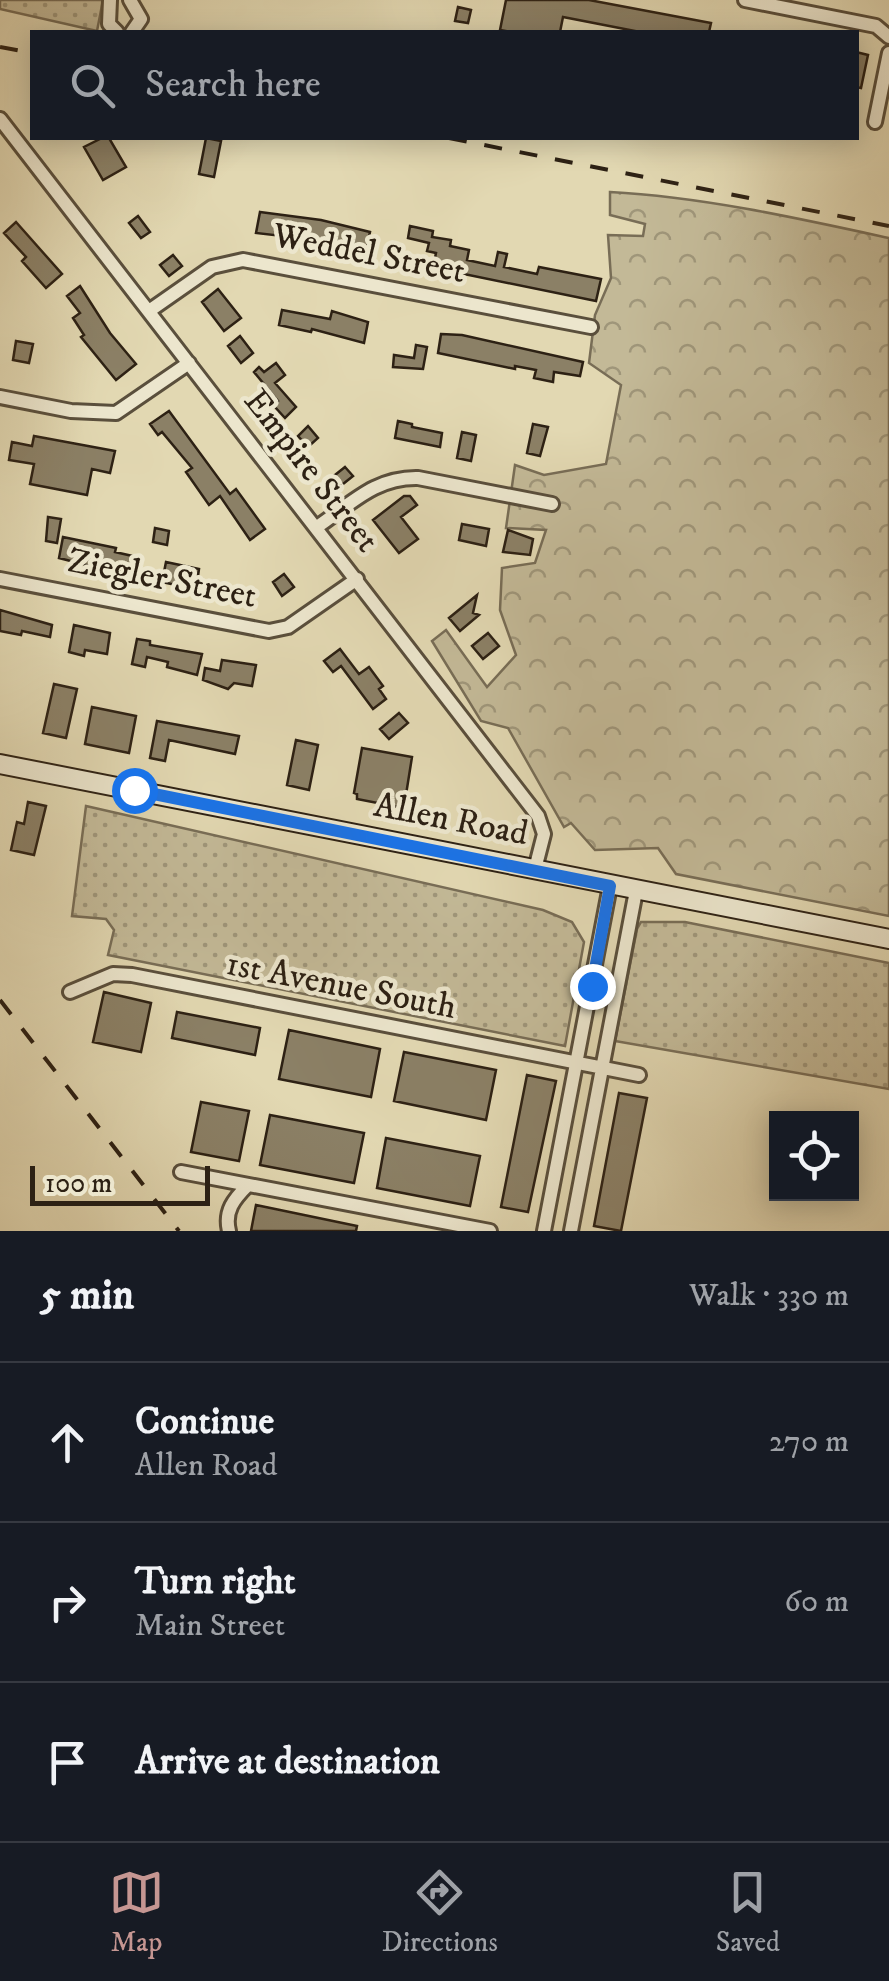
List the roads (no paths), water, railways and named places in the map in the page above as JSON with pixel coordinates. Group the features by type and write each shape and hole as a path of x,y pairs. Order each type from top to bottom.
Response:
{"main road":[{"name":"Allen Road","path":"0,764 889,939"}],"street":[{"path":"110,0 109,24 115,30"},
{"path":"130,0 141,19 133,30"},
{"path":"745,0 809,6 876,26 888,35"},
{"path":"876,122 889,53"},
{"name":"Empire Street","path":"0,120 538,816 544,834 535,870"},
{"name":"Weddel Street","path":"150,311 207,270 223,262 243,260 591,327"},
{"path":"0,397 71,411 116,412 189,362"},
{"path":"317,527 382,482 397,477 552,504"},
{"name":"Ziegler Street","path":"0,579 269,630 288,627 357,579"},
{"path":"544,1231 610,886"},
{"path":"572,1231 636,891"},
{"name":"1st Avenue South","path":"70,992 113,974 132,975 640,1076"},
{"path":"592,986 616,992"},
{"path":"181,1172 490,1231"},
{"path":"229,1231 226,1217 234,1200 248,1185"}],"railway":[{"path":"0,47 30,53"},
{"path":"459,140 889,226"},
{"path":"0,1000 179,1231"}]}
